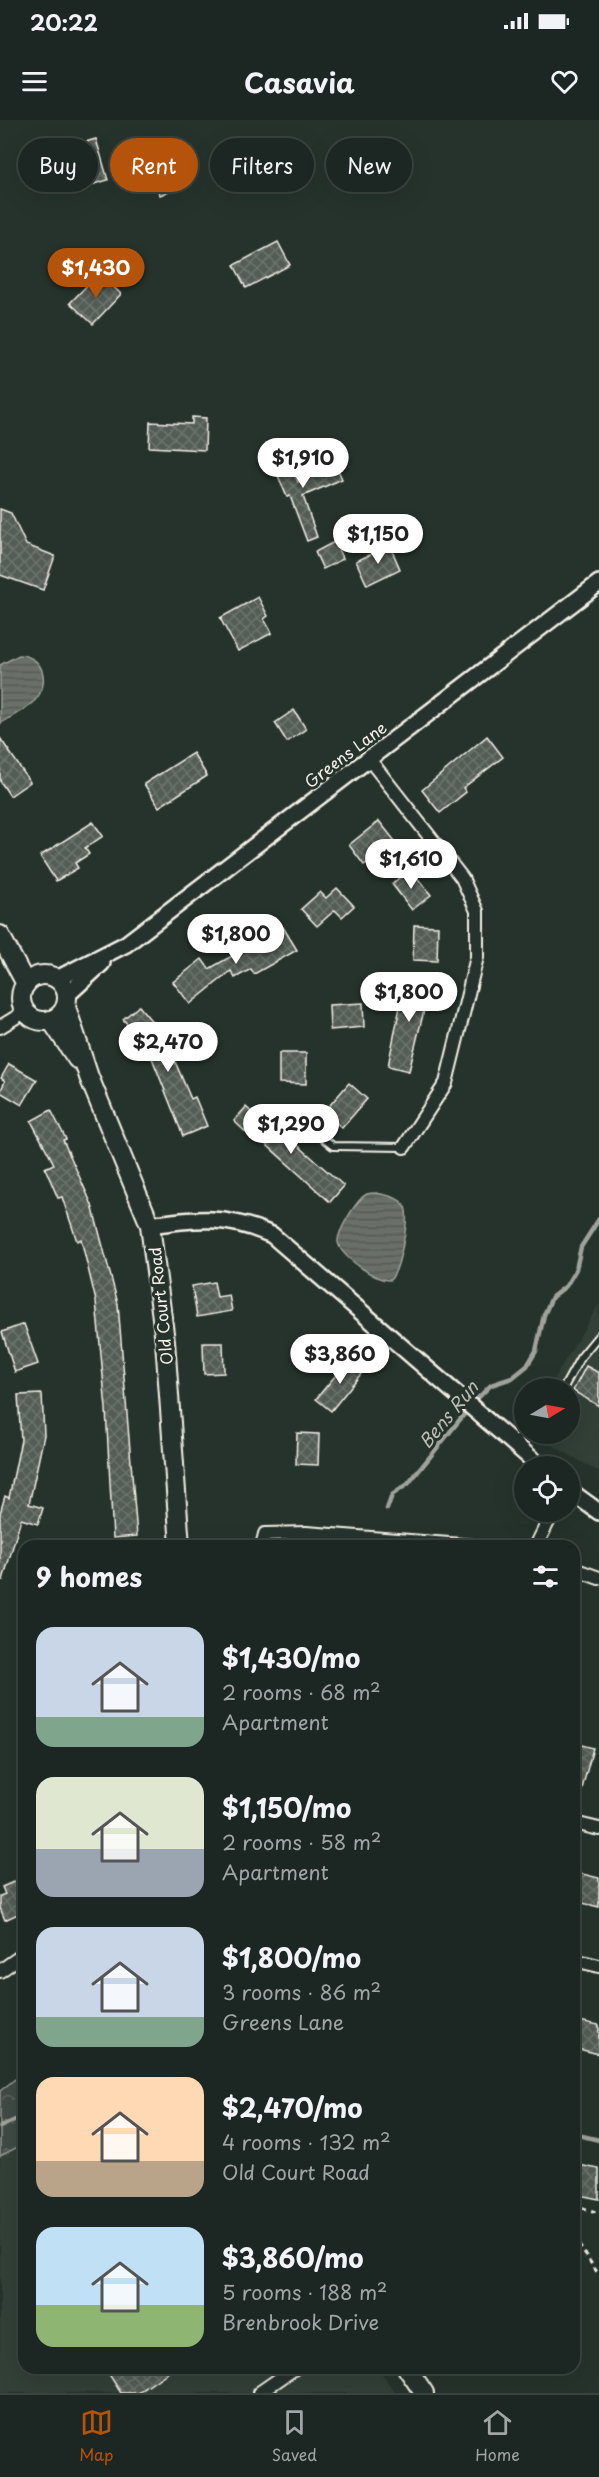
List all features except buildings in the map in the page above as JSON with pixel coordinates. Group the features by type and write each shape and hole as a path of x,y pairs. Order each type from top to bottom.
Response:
{"main road":[{"path":"2,939 51,977 66,1001 62,1013 51,1020 40,1021 26,1011 21,998 26,984 34,977 51,977"},
{"path":"2,939 26,984"},
{"name":"Old Court Road","path":"66,1001 89,1077 150,1225 165,1341 180,1540"},
{"name":"Old Court Road","path":"51,1020 89,1077"},
{"path":"411,2374 424,2393"}],"street":[{"name":"Greens Lane","path":"66,1001 113,953 599,583"},
{"path":"369,759 462,878 471,892 478,922 477,957 446,1083 404,1147"},
{"name":"Greens Lane","path":"51,977 113,953"},
{"path":"0,1027 26,1011"},
{"path":"150,1225 188,1219 218,1218 247,1224 273,1235 528,1456"},
{"path":"580,1498 599,1512"},
{"path":"539,1540 548,1522"},
{"path":"264,1540 265,1534 306,1533 397,1540"},
{"path":"580,1571 599,1578"},
{"path":"580,1824 599,1828"},
{"path":"0,1971 18,1958"},
{"path":"580,1961 599,1966"},
{"path":"259,2393 286,2374"}],"lane":[{"path":"297,1118 333,1146 404,1147"},
{"path":"569,1378 580,1358 599,1335"}],"path":[{"path":"580,2207 599,2213"},
{"path":"580,2247 599,2275"},
{"path":"594,2267 599,2266"}],"shaded area":[{"path":"19,655 28,657 40,666 43,673 42,689 25,709 0,724 0,665"},
{"path":"376,1193 400,1201 406,1213 400,1257 390,1280 376,1276 360,1267 345,1254 338,1242 344,1224 358,1202 367,1194"},
{"path":"599,1304 599,1472 580,1461 580,1456 571,1456 551,1444 580,1444 580,1378 555,1378"},
{"path":"18,2146 18,2374 382,2374 395,2393 0,2393 0,2156"}],"green space":[{"path":"18,2077 18,2146 0,2156 0,2091"}],"waterway":[{"name":"Bens Run","path":"387,1509 392,1495 408,1484 474,1402 491,1385 512,1378 527,1366 536,1351 544,1315 552,1297 566,1286 576,1269 581,1247 599,1219"},
{"name":"Bens Run","path":"0,2127 18,2119"},
{"path":"580,2135 599,2140"}]}
